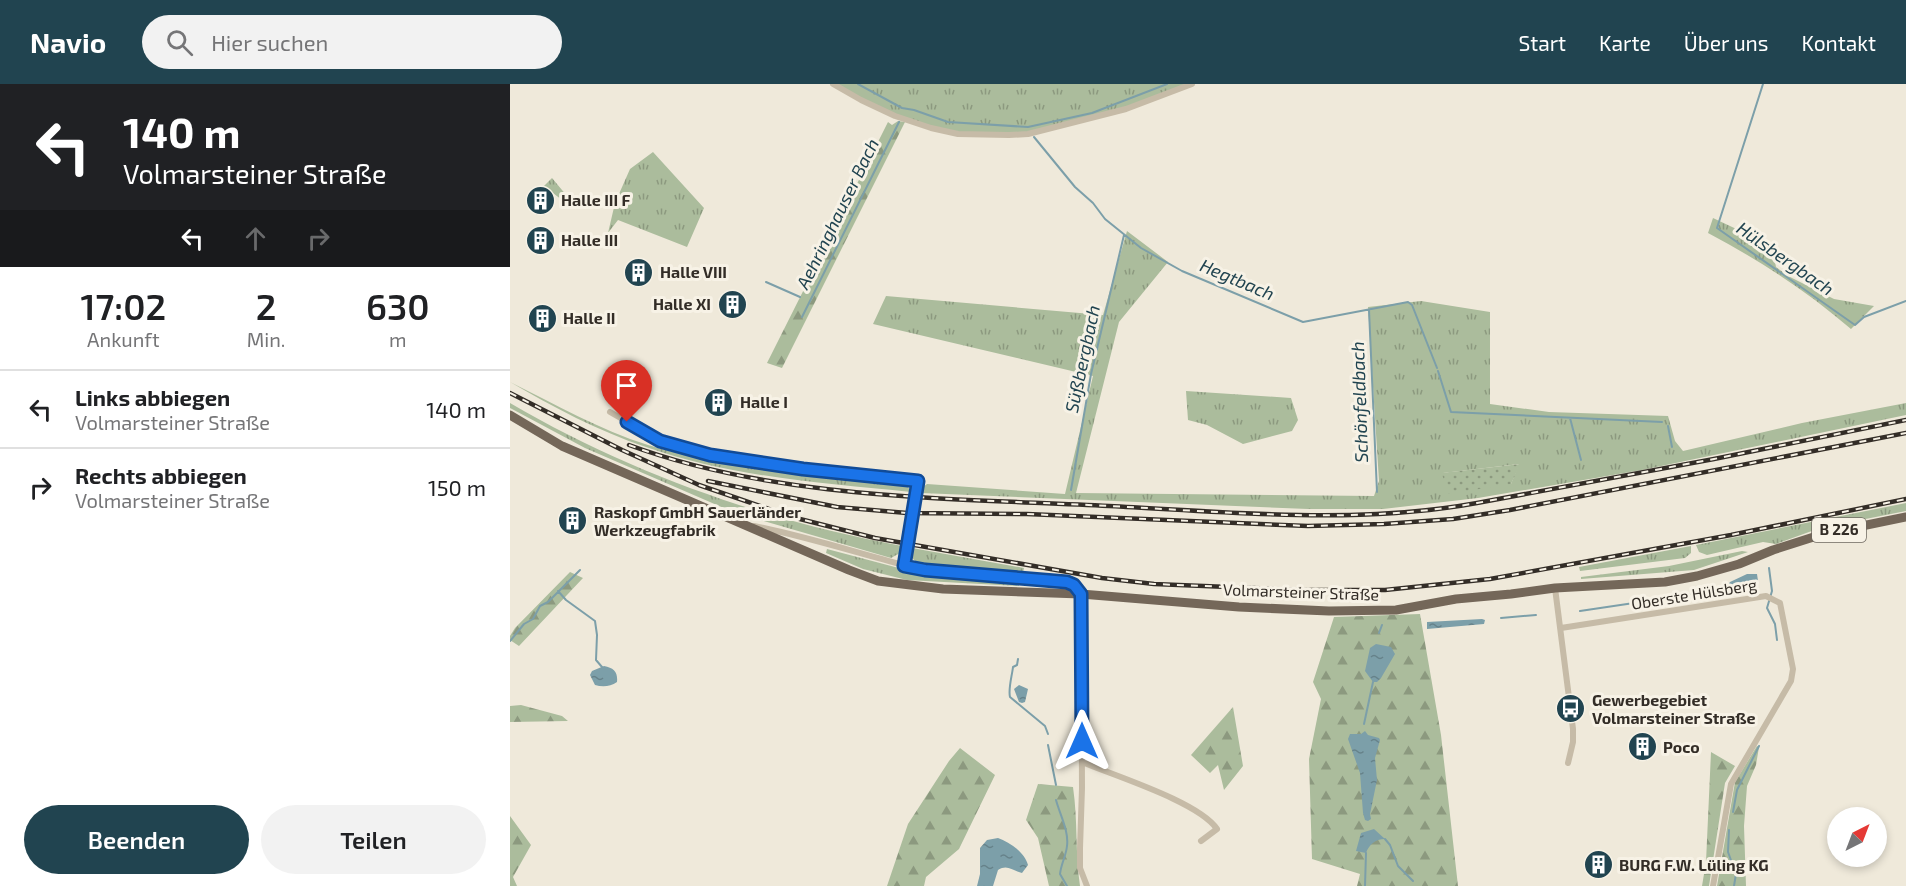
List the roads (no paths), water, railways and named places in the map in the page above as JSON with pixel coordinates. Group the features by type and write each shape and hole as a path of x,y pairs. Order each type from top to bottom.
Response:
{"main road":[{"name":"Volmarsteiner Straße","path":"510,415 562,446 878,581 910,586 1081,594 1239,607 1329,611 1396,610 1456,599 1555,588 1665,582 1739,564 1773,550 1855,526 1906,517"}],"street":[{"path":"833,84 895,116 931,128 958,134 1009,135 1028,134 1126,109 1192,84"},
{"path":"610,412 660,441 710,455 803,469 918,481 904,566"},
{"name":"Volmarsteiner Straße","path":"743,523 792,533 904,566 925,570 1067,582 1074,585 1081,594"},
{"path":"1555,588 1573,729 1568,764"},
{"path":"1081,594 1080,868 1087,886"},
{"name":"Oberste Hülsberg","path":"1561,628 1766,596 1780,603 1793,669 1786,689 1731,784 1713,886"},
{"path":"1082,762 1200,812 1217,829 1201,841"}],"water":[{"path":"1747,574 1757,574 1758,581 1745,589 1744,595 1736,594 1735,589 1727,586 1730,582"},
{"path":"1485,620 1484,624 1427,629 1427,622"},
{"path":"1376,644 1391,647 1395,654 1381,678 1373,682 1365,671 1370,648"},
{"path":"604,666 615,671 617,682 606,686 595,685 590,675 592,671"},
{"path":"1019,685 1028,689 1025,702 1022,703 1019,702 1014,689"},
{"path":"1365,731 1368,735 1380,740 1375,758 1377,780 1371,819 1368,821 1365,820 1363,813 1360,773 1348,739 1350,734 1361,734"},
{"path":"1374,829 1385,839 1373,843 1366,853 1356,851 1361,833"},
{"path":"998,838 1020,852 1028,865 1022,873 1001,868 998,870 993,886 977,886 980,874 980,848 987,840"}],"waterway":[{"name":"Hülsbergbach","path":"858,84 902,108 948,122 1028,127 1092,113 1167,84"},
{"name":"Hülsbergbach","path":"1763,84 1717,228 1855,325 1864,317 1906,301"},
{"name":"Aehringhauser Bach","path":"802,317 899,122"},
{"name":"Hegtbach","path":"1034,137 1105,219 1141,248 1182,271 1303,322 1408,302 1412,305 1437,368"},
{"name":"Süßbergbach","path":"1071,490 1091,374 1124,235"},
{"path":"766,282 800,297"},
{"name":"Schönfeldbach","path":"1369,310 1377,492"},
{"name":"Hegtbach","path":"1438,371 1451,412 1662,422"},
{"path":"1570,418 1581,460"},
{"name":"Hegtbach","path":"1668,426 1672,447"},
{"name":"Hegtbach","path":"1769,568 1772,591 1767,608 1775,624 1777,640"},
{"name":"Aehringhauser Bach","path":"510,641 524,624 533,619 540,606 548,602 580,570"},
{"path":"1580,611 1681,596 1727,586"},
{"path":"558,591 566,600 595,621 596,660 602,667"},
{"path":"1501,618 1536,615"},
{"name":"Schönfeldbach","path":"1379,633 1382,625"},
{"name":"Süßbergbach","path":"1018,659 1017,665 1013,667 1010,697 1045,726 1048,734"},
{"name":"Schönfeldbach","path":"1364,724 1373,682"},
{"path":"1048,745 1056,785"},
{"name":"Hegtbach","path":"1733,812 1737,790 1759,746"},
{"path":"1056,800 1067,835 1060,874 1067,886"},
{"name":"Hegtbach","path":"1729,830 1728,852 1736,874 1734,886"},
{"path":"1385,839 1390,845 1398,866 1413,881"},
{"name":"Schönfeldbach","path":"1365,886 1366,853"}],"railway":[{"path":"510,393 622,450 699,485 792,517 875,538 1102,578 1154,584 1302,590 1385,590 1490,579 1731,535 1906,499"},
{"path":"629,445 686,463 745,477 866,493 1247,513 1340,515 1432,510 1477,503 1714,459 1906,420"},
{"path":"708,481 837,507 907,513 1027,514 1308,526 1384,524 1453,519 1510,510 1906,433"}],"place":[{"name":"Halle III F","path":"540,200"},
{"name":"Halle III","path":"540,240"},
{"name":"Halle VIII","path":"639,272"},
{"name":"Halle XI","path":"732,304"},
{"name":"Halle II","path":"542,318"},
{"name":"Halle I","path":"719,402"},
{"name":"Raskopf GmbH Sauerländer Werkzeugfabrik","path":"573,521"},
{"name":"Gewerbegebiet Volmarsteiner Straße","path":"1571,709"},
{"name":"Poco","path":"1642,747"},
{"name":"BURG F.W. Lüling KG","path":"1598,865"}]}
